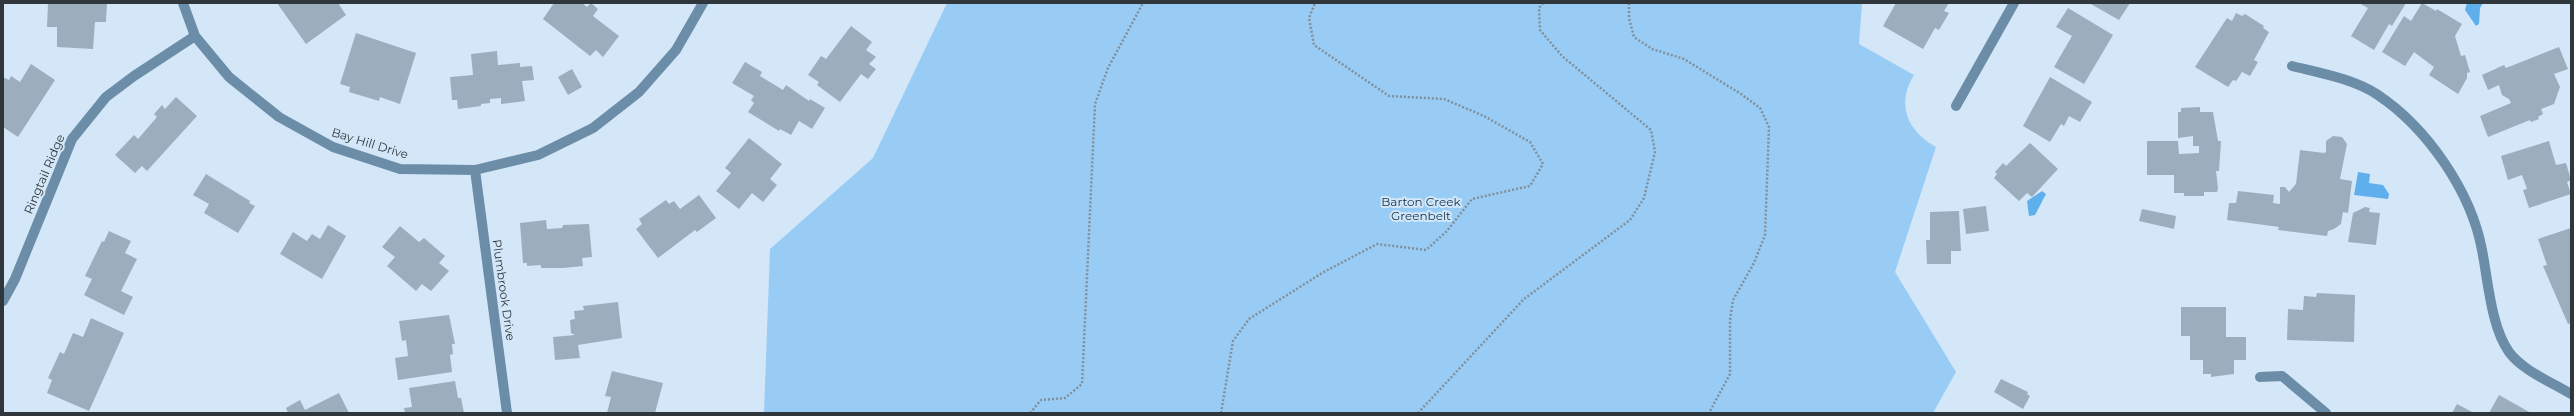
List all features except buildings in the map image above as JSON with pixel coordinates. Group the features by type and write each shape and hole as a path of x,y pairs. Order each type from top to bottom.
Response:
{"street":[{"path":"183,3 194,36"},
{"path":"1956,106 2014,3"},
{"name":"Bay Hill Drive","path":"194,36 229,77 279,118 332,147 400,169 475,170 538,155 593,128 639,92 676,50 702,4"},
{"name":"Ringtail Ridge","path":"3,301 15,278 72,139 106,97 134,76 194,36"},
{"path":"2292,66 2337,78 2377,95 2414,124 2447,165 2466,204 2481,241 2500,338 2516,360 2571,394"},
{"name":"Plumbrook Drive","path":"475,170 507,413"},
{"path":"2260,377 2282,376 2326,413"}],"path":[{"path":"1030,413 1040,400 1065,398 1082,384 1096,104 1108,68 1143,3"},
{"path":"1221,413 1233,341 1249,319 1322,273 1377,244 1426,250 1446,231 1472,199 1530,186 1543,164 1530,142 1484,116 1444,99 1389,96 1314,45 1309,18 1315,3"},
{"path":"1418,413 1524,299 1630,220 1644,198 1655,152 1651,130 1558,51 1540,30 1539,8 1543,3"},
{"path":"1629,3 1629,18 1634,37 1652,49 1684,59 1740,94 1760,108 1769,127 1765,235 1754,263 1734,300 1730,320 1730,374 1709,413"}],"green space":[{"name":"Barton Creek Greenbelt","path":"947,3 1862,3 1859,44 1914,75 1906,96 1905,106 1907,116 1918,133 1926,141 1936,147 1895,272 1956,372 1933,413 764,413 770,249 873,158"}],"shaded area":[{"path":"2467,3 2483,3 2480,8 2479,24 2476,26 2465,10"},
{"path":"2358,172 2370,174 2369,183 2383,185 2389,194 2388,199 2354,195"},
{"path":"2042,191 2046,194 2035,215 2029,216 2027,201"}]}
